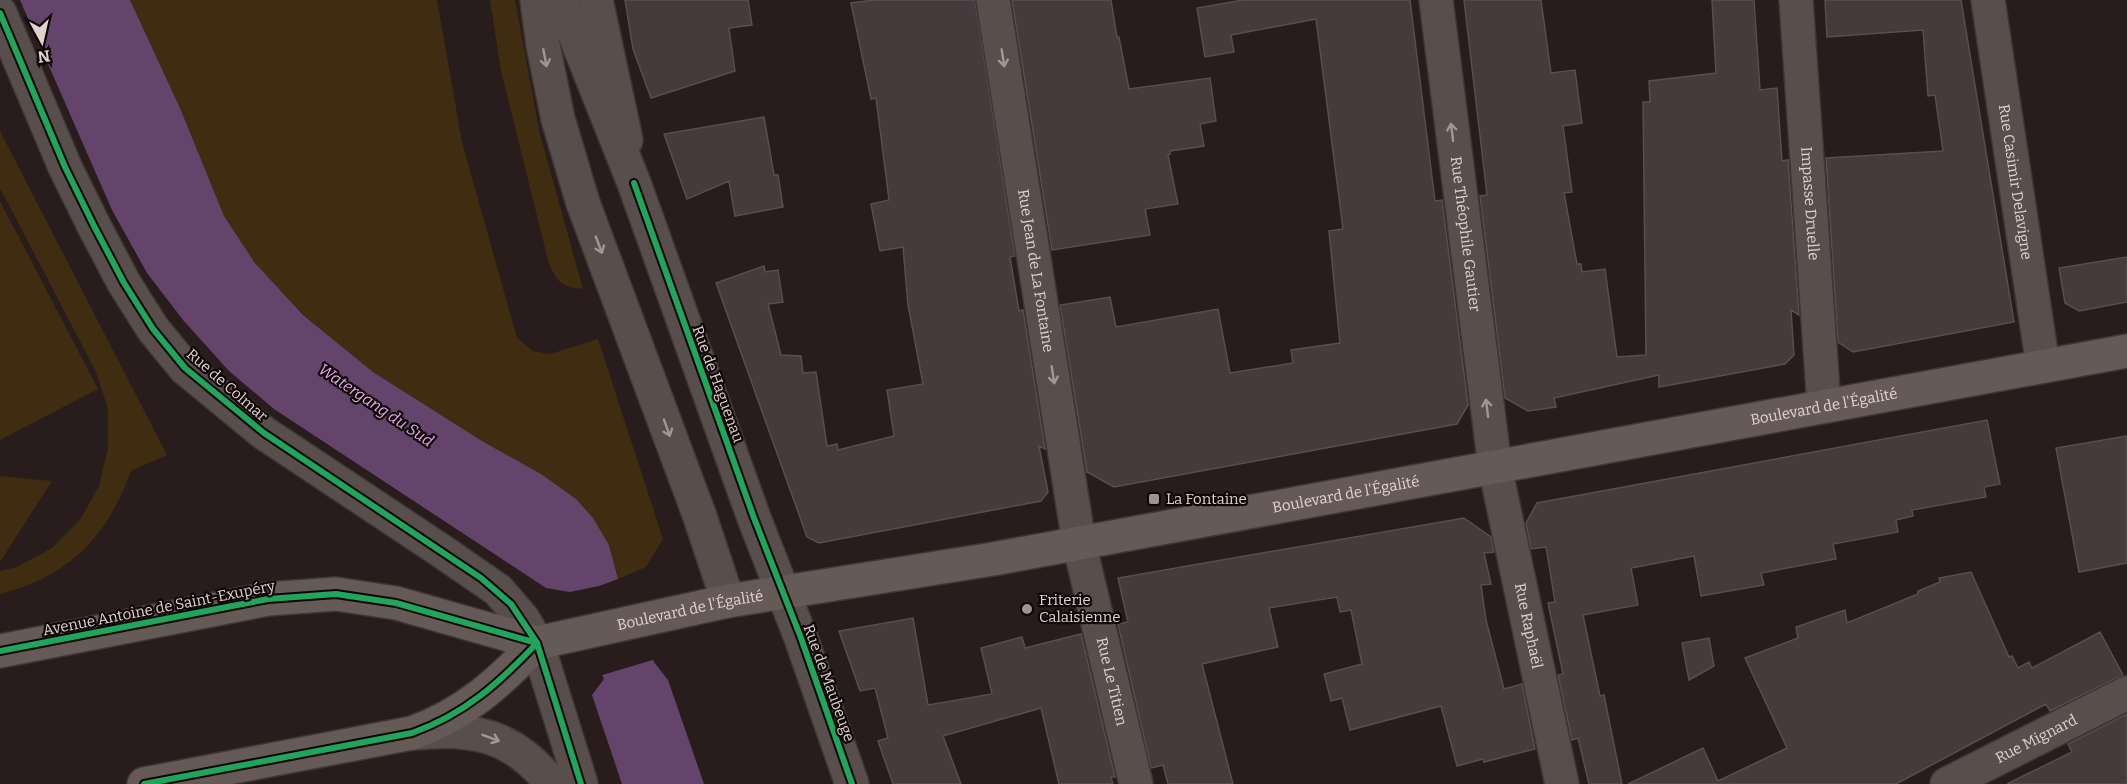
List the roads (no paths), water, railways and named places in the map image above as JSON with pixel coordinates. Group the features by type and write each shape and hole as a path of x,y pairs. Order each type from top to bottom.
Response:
{"main road":[{"name":"Boulevard de l'Égalité","path":"550,640 782,591 877,579 1079,543 2127,351"},
{"name":"Avenue Antoine de Saint-Exupéry","path":"0,651 268,598 336,594 396,603 550,640"},
{"path":"144,784 412,733 435,725 496,685 550,640"}],"street":[{"path":"537,0 543,45 558,119 584,203 687,482 728,601"},
{"name":"Rue de Haguenau","path":"561,0 634,183 782,591"},
{"name":"Rue de Haguenau","path":"596,0 613,72 634,183"},
{"name":"Rue Jean de La Fontaine","path":"993,0 1079,543"},
{"name":"Rue Théophile Gautier","path":"1436,0 1495,466"},
{"name":"Impasse Druelle","path":"1796,0 1824,406"},
{"name":"Rue Casimir Delavigne","path":"1988,0 2043,366"},
{"name":"Rue de Colmar","path":"0,13 94,226 124,283 153,329 186,368 271,438 498,590 523,620 550,640 581,784"},
{"name":"Rue Raphaël","path":"1495,466 1562,784"},
{"name":"Rue Le Titien","path":"1079,543 1136,784"},
{"name":"Rue de Maubeuge","path":"782,591 852,784"},
{"name":"Rue Mignard","path":"1947,784 2127,693"},
{"path":"412,733 455,730 478,733 493,738 527,758 552,784"}],"water":[{"name":"Watergang du Sud","path":"20,0 130,0 180,108 224,216 255,263 303,315 373,372 482,441 541,474 576,499 593,518 609,545 618,579 654,662 668,680 704,784 622,784 592,695 604,679 588,645 570,592 546,588 274,409 229,371 183,320 147,273 112,210"}],"place":[{"name":"La Fontaine","path":"1154,499"},
{"name":"Friterie Calaisienne","path":"1027,609"}]}
